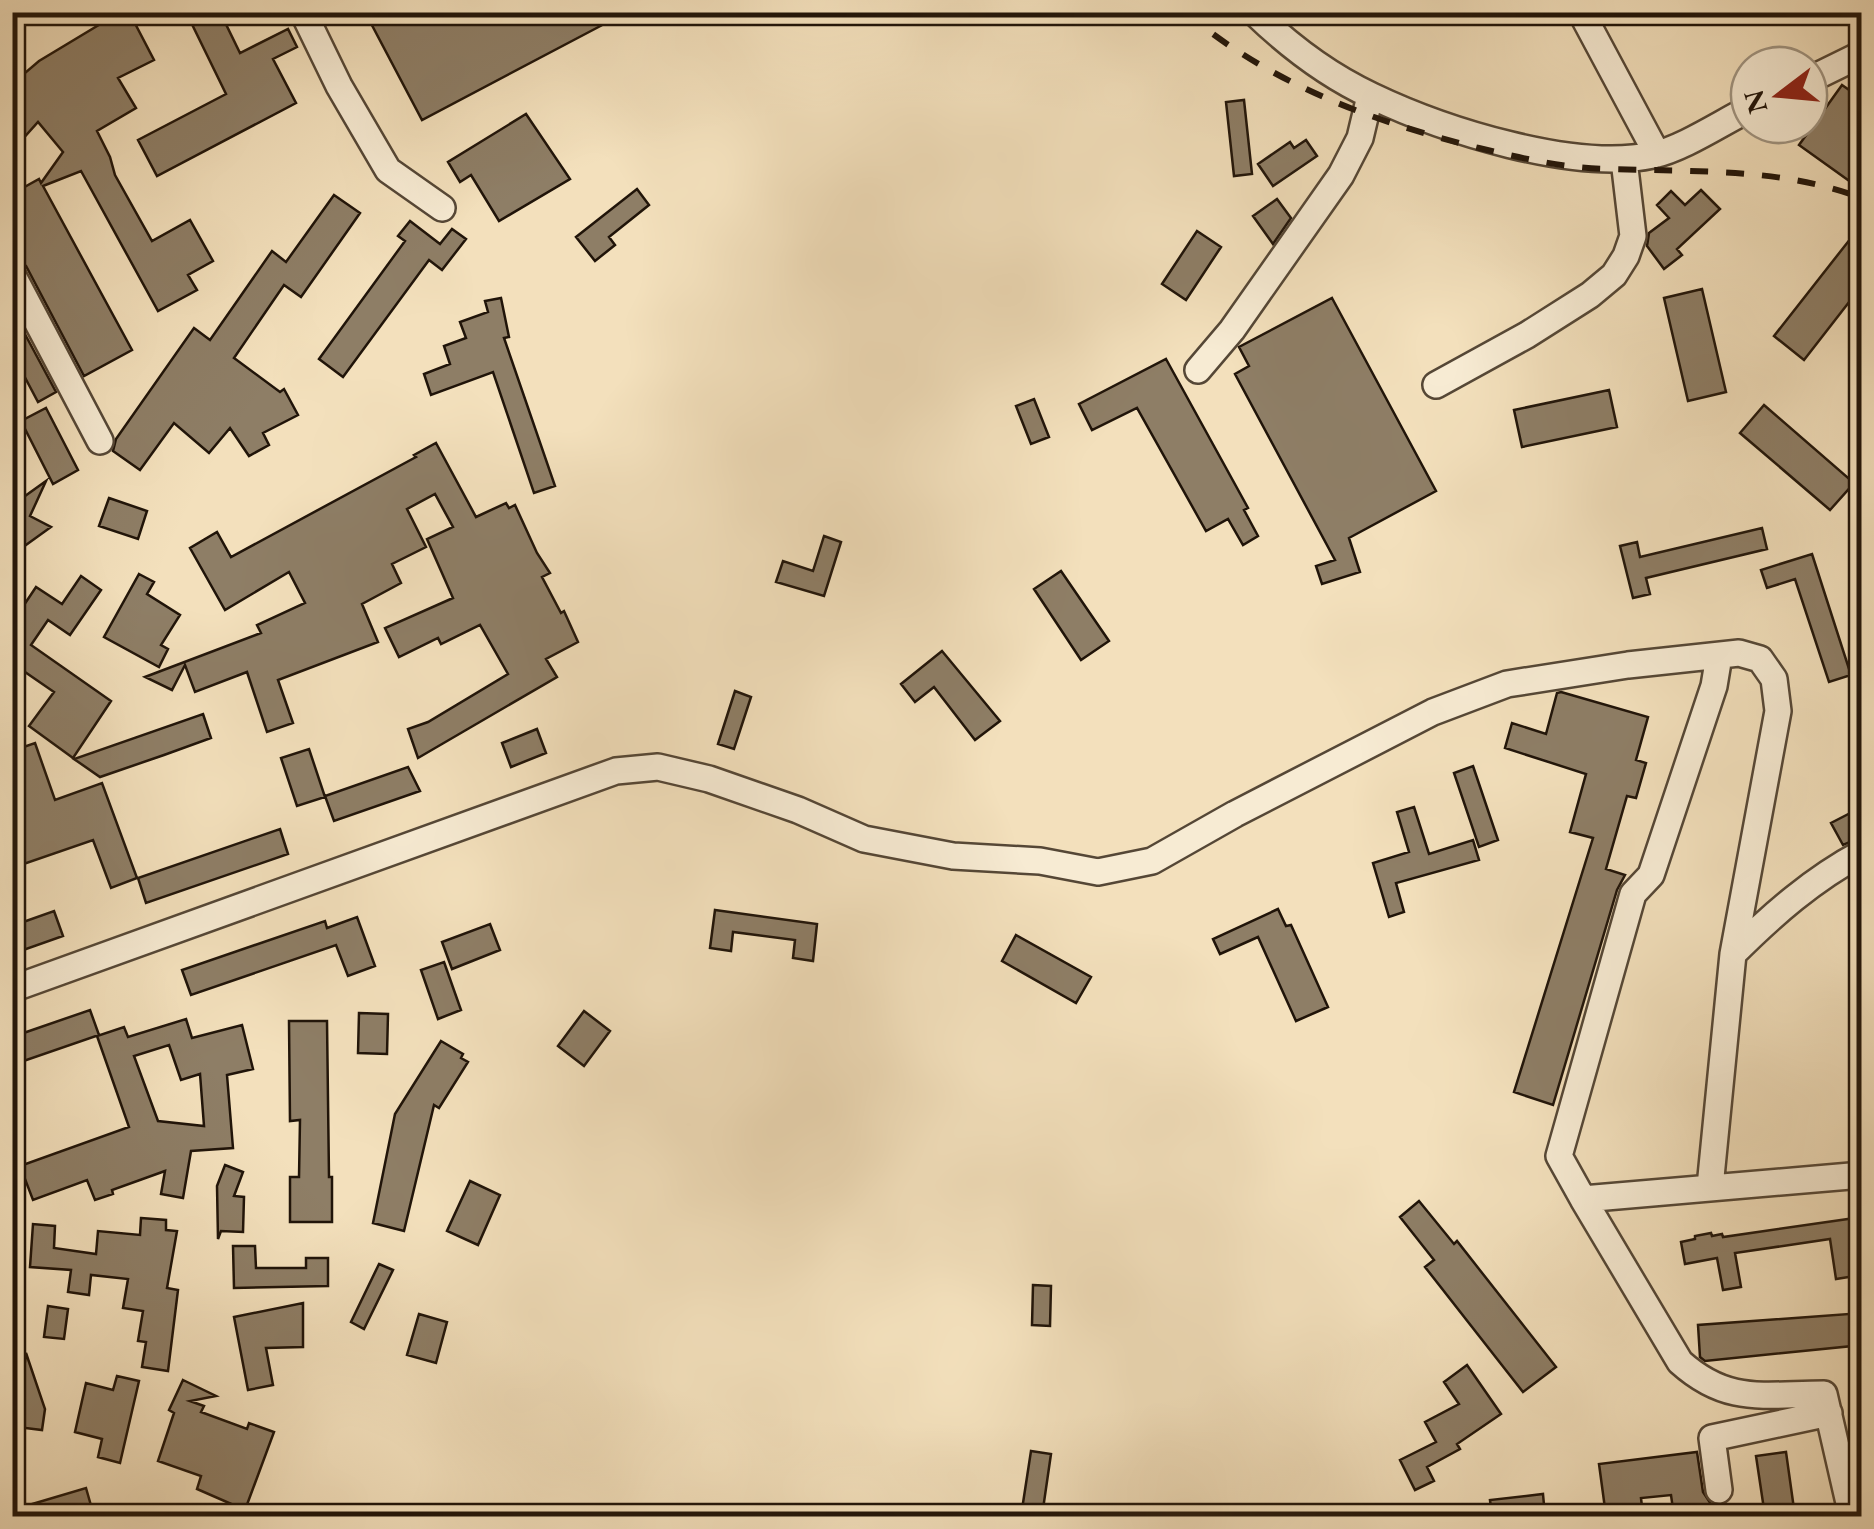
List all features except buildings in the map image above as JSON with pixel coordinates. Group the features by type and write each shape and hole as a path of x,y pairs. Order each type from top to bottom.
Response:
{"street":[{"path":"302,12 388,170 442,208"},
{"path":"1254,12 1289,44 1370,96 1490,139 1588,158 1624,160 1657,154 1729,119"},
{"path":"1581,12 1657,154"},
{"path":"1829,70 1862,54"},
{"path":"1198,370 1232,330 1341,175 1360,138 1370,96"},
{"path":"1436,385 1527,335 1614,275 1633,236 1624,160"},
{"path":"12,274 100,440"},
{"path":"12,990 616,771 658,767 708,779 798,810 864,839 952,856 1040,860 1098,872 1152,862 1235,814 1433,712 1507,684 1739,653 1760,659 1774,679 1778,710 1733,954 1710,1187"},
{"path":"1719,656 1714,686 1651,875 1633,894 1559,1156 1680,1362 1702,1381 1723,1391 1824,1394 1852,1516"},
{"path":"1733,954 1777,911 1862,852"},
{"path":"1583,1198 1862,1175"},
{"path":"1719,1490 1712,1438 1829,1413"}],"railway":[{"path":"1185,12 1287,80 1362,113 1439,138 1558,165 1767,176 1862,198"}]}
